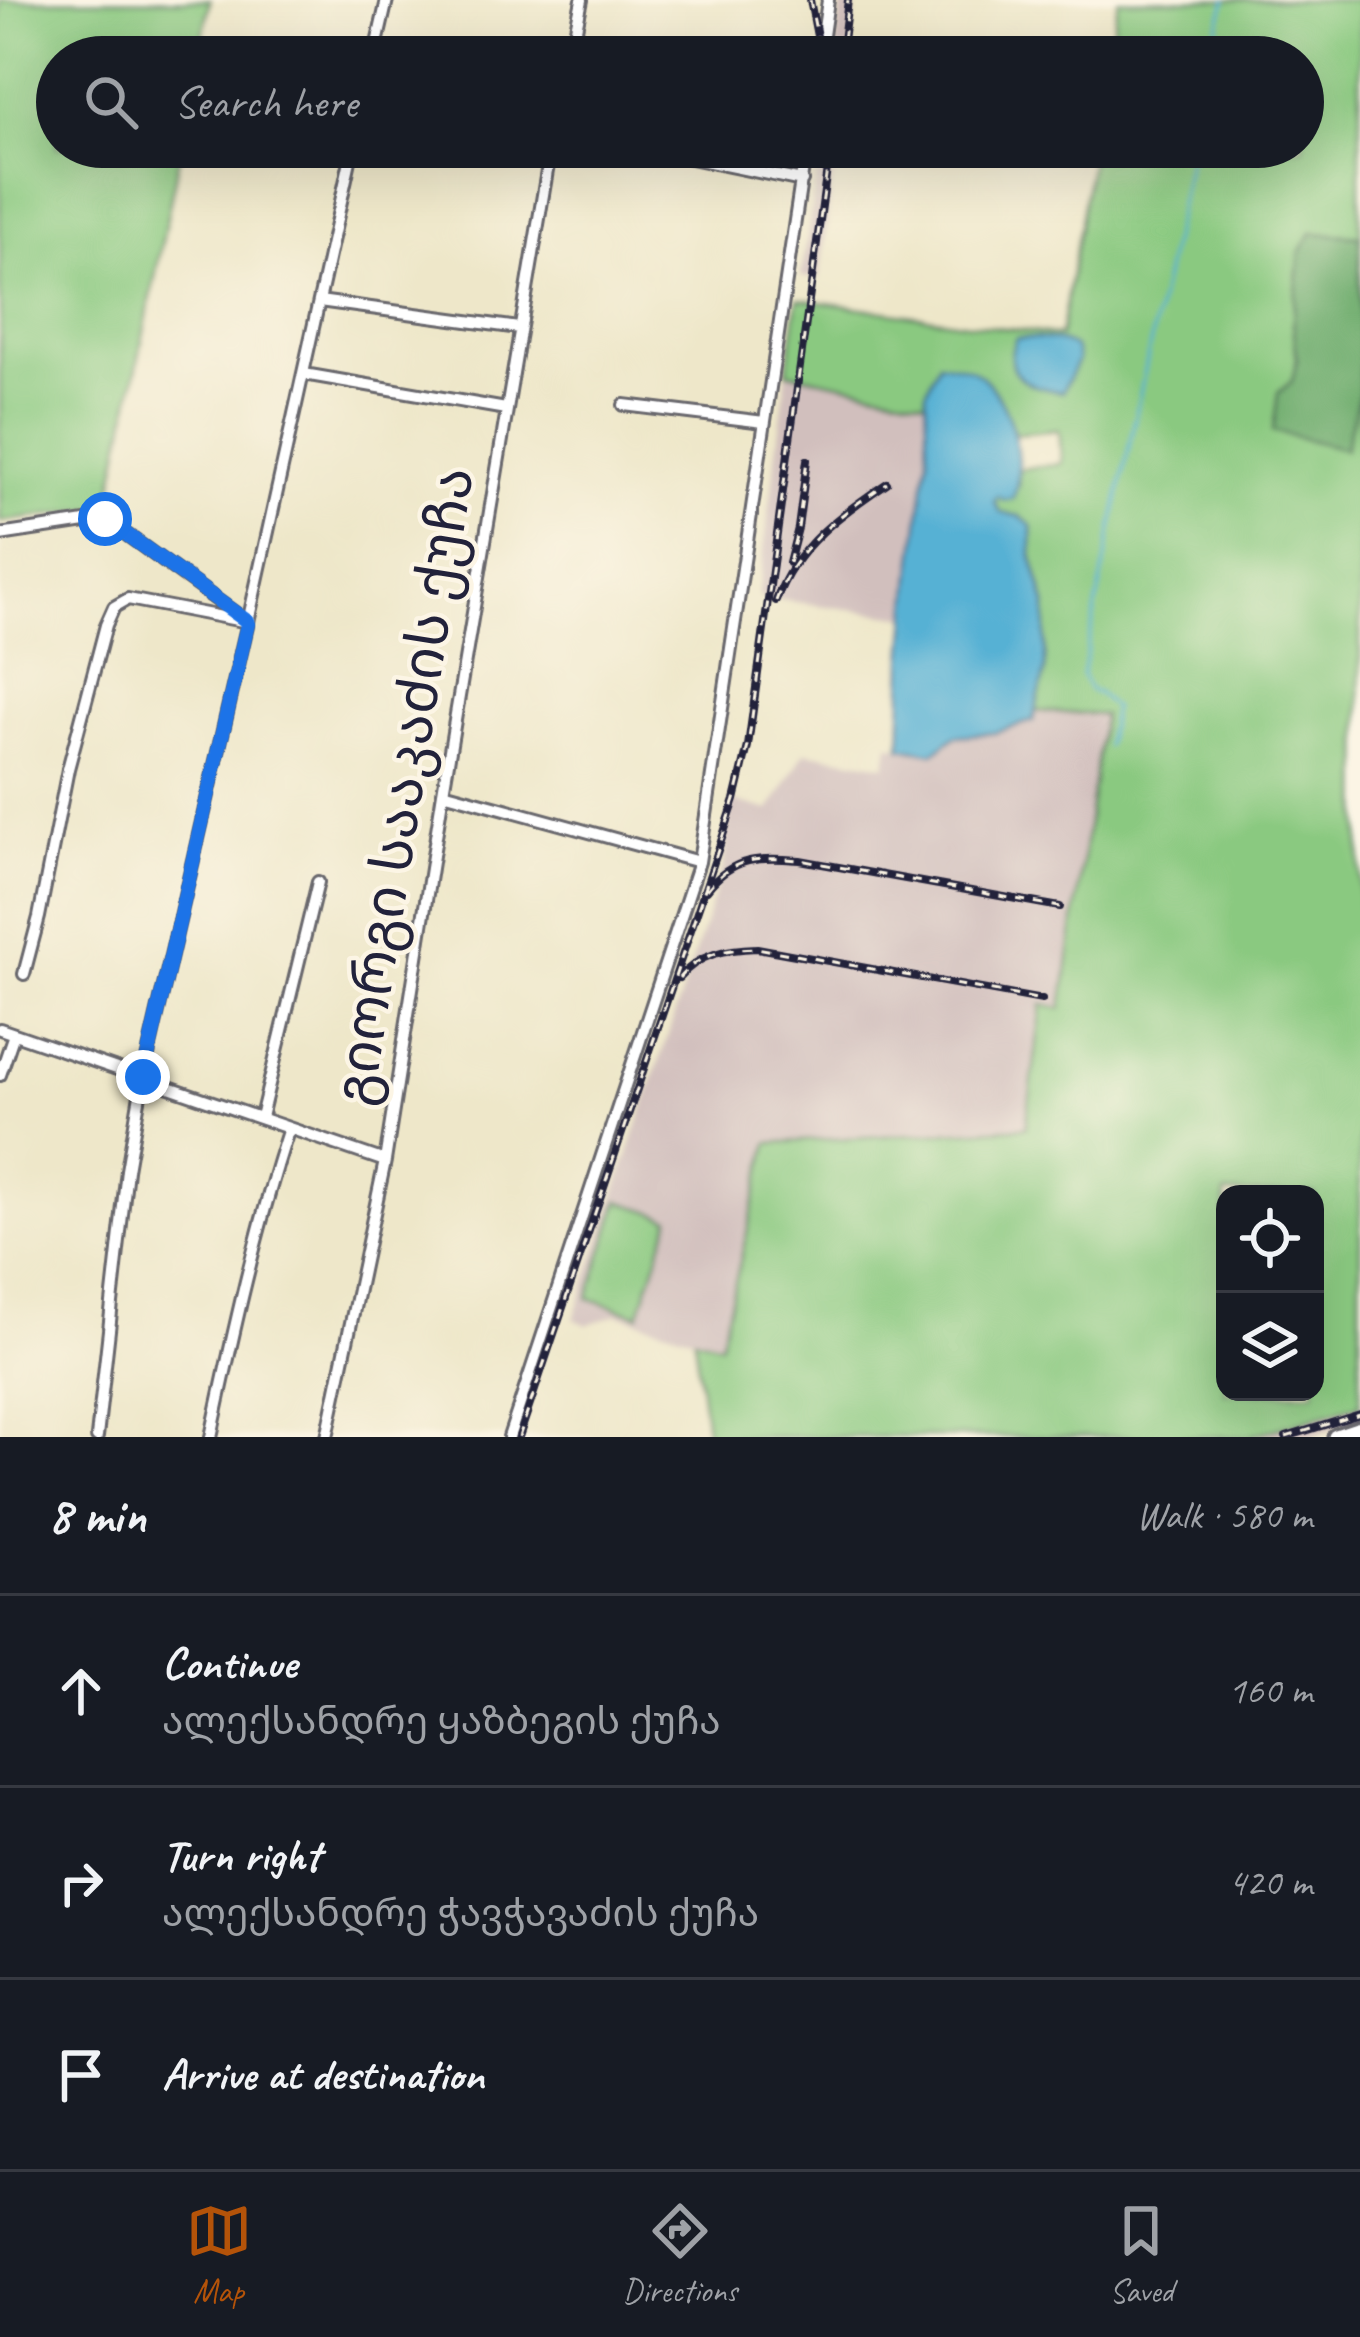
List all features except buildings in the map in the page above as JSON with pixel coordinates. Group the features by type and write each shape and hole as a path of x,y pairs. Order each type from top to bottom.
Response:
{"highway":[{"path":"1336,1437 1360,1429"}],"street":[{"path":"379,36 387,0"},
{"path":"574,36 582,0"},
{"path":"823,36 828,0"},
{"path":"97,1437 127,1170 143,1077 348,168"},
{"name":"გიორგი სააკაძის ქუჩა","path":"327,1437 385,1161 547,168"},
{"path":"739,168 802,181"},
{"path":"509,1437 700,862 804,168"},
{"path":"319,301 520,328"},
{"path":"304,374 506,409"},
{"path":"624,404 764,422"},
{"path":"0,536 105,519 248,622"},
{"path":"24,974 68,769 114,607 128,599 248,622"},
{"path":"443,792 700,862"},
{"path":"261,1117 318,882"},
{"path":"0,1029 385,1161"},
{"path":"0,1075 14,1034"},
{"path":"211,1437 267,1195 290,1128"}],"shaded area":[{"path":"842,0 857,0 852,36 837,36"},
{"path":"818,168 834,168 820,278 801,277"},
{"path":"787,372 926,401 928,457 908,617 758,597"},
{"path":"1035,711 1103,714 1062,1009 1042,1006 1026,1128 769,1143 720,1345 617,1314 587,1325 574,1319 723,868 731,801 770,810 805,752 886,765 889,744 933,753 954,736 994,733 1033,721"},
{"path":"1360,1404 1360,1420 1308,1437 1247,1437"}],"green space":[{"path":"0,0 210,0 203,36 36,36 36,168 177,168 109,507 0,522"},
{"path":"1118,0 1360,0 1360,236 1312,234 1293,322 1297,359 1273,430 1344,448 1360,391 1360,1404 1247,1437 707,1437 694,1337 720,1344 769,1143 1026,1127 1042,1005 1062,1008 1103,715 1035,711 1045,671 1046,604 1032,555 1032,526 1019,516 1001,513 994,501 1018,486 1019,469 1062,463 1059,430 1015,434 989,384 971,372 939,363 926,401 787,372 798,299 1060,336 1089,168 1324,168 1324,36 1112,36"},
{"path":"1312,233 1360,236 1360,391 1345,449 1273,431 1278,393 1292,381 1297,359 1293,322 1300,252"},
{"path":"619,1201 671,1218 639,1315 588,1298"}],"water":[{"path":"1016,338 1054,340 1075,348 1078,360 1062,392 1028,383 1014,371"},
{"path":"939,362 968,368 982,377 1004,407 1016,445 1017,483 1013,499 998,496 994,501 1001,513 1019,516 1032,526 1032,556 1046,604 1045,671 1033,721 994,733 955,736 934,753 901,747 904,658 928,457 926,392"}],"waterway":[{"path":"1216,36 1226,0"},
{"path":"1106,746 1113,708 1089,690 1082,675 1187,168"}],"railway":[{"path":"810,0 817,36"},
{"path":"844,36 848,0"},
{"path":"519,1437 735,800 748,746 827,168"},
{"path":"789,563 807,460"},
{"path":"776,601 807,548 887,483"},
{"path":"707,890 737,865 786,859 1060,907"},
{"path":"679,978 714,954 757,948 1042,1000"},
{"path":"1286,1437 1360,1414"}],"route":[{"path":"105,519 248,622 143,1077"}]}
